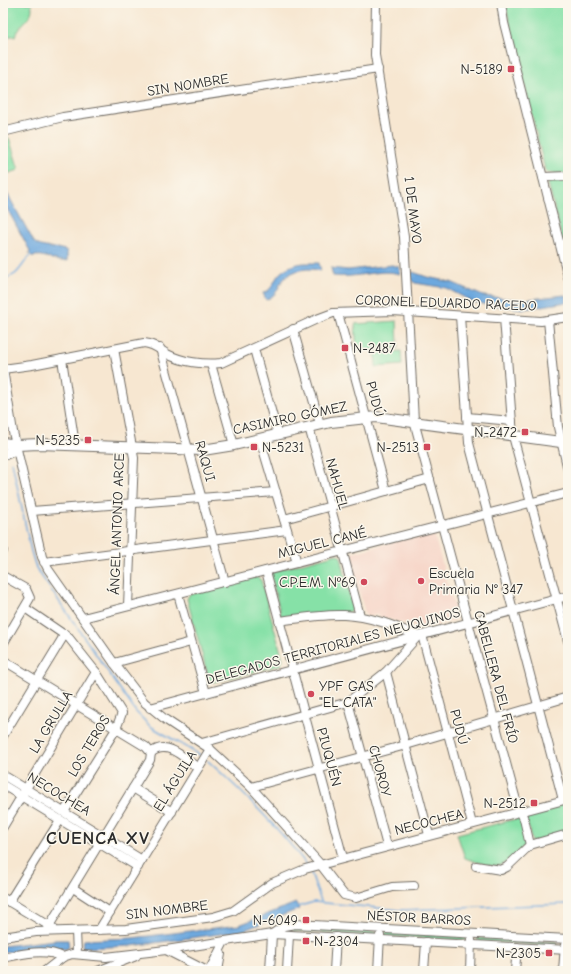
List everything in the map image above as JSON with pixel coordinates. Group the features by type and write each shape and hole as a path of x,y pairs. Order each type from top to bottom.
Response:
{"main road":[{"name":"CASIMIRO GÓMEZ","path":"3,443 17,445 76,445 188,450 210,449 278,435 320,424 366,417 414,421 467,430 564,443"},
{"path":"3,455 12,451 17,445"}],"street":[{"name":"1 DE MAYO","path":"376,3 374,47 402,214 414,421"},
{"path":"501,3 504,23 568,277"},
{"name":"SIN NOMBRE","path":"3,132 63,117 378,69"},
{"path":"543,177 568,176"},
{"name":"CORONEL EDUARDO RACEDO","path":"3,369 144,343 153,344 180,359 210,364 226,361 254,349 322,316 338,313 408,312 548,320 568,316"},
{"name":"PUDÚ","path":"338,313 386,491"},
{"path":"460,316 466,417 470,446 538,706 565,800"},
{"path":"504,318 513,436 568,641"},
{"path":"548,320 557,422 564,443 568,470"},
{"path":"293,330 320,424"},
{"name":"RAQUI","path":"160,348 224,582"},
{"name":"ÁNGEL ANTONIO ARCE","path":"114,349 134,462 129,552 128,606"},
{"path":"254,349 278,435"},
{"path":"62,359 76,445"},
{"path":"210,364 234,445"},
{"path":"3,369 17,445 40,551 44,562 114,663 150,708 202,742 251,787 320,864 344,895 356,898 392,887 414,886"},
{"path":"466,417 512,422"},
{"name":"CABELLERA DEL FRÍO","path":"414,421 468,623 530,845"},
{"name":"NAHUEL","path":"309,427 360,616"},
{"path":"260,439 297,563"},
{"path":"284,519 430,479"},
{"path":"32,511 276,492"},
{"name":"MIGUEL CANÉ","path":"83,618 568,494"},
{"path":"44,562 287,530"},
{"name":"PIUQUÉN","path":"266,571 343,858"},
{"path":"3,576 26,589 30,595 29,601 3,644"},
{"path":"178,594 206,693"},
{"name":"DELEGADOS TERRITORIALES NEUQUINOS","path":"150,708 568,596"},
{"path":"25,608 65,634 96,672"},
{"path":"202,742 348,702 386,672 420,636 388,624 360,616 336,615 280,621"},
{"path":"3,736 65,634"},
{"name":"PUDÚ","path":"420,636 472,824"},
{"path":"114,663 192,642"},
{"path":"3,660 116,729 146,748 151,753"},
{"name":"LA GRULLA","path":"3,827 96,672"},
{"name":"LOS TEROS","path":"6,900 62,816 116,729 122,713 96,672"},
{"path":"386,672 429,835"},
{"path":"251,787 406,745 568,697"},
{"name":"CHOROY","path":"348,702 387,846"},
{"path":"49,926 150,760 151,753 159,748 169,748 198,768"},
{"name":"EL ÁGUILA","path":"99,930 210,749"},
{"name":"NECOCHEA","path":"3,775 24,793 140,864"},
{"name":"NECOCHEA","path":"3,785 24,793"},
{"path":"133,788 172,812"},
{"name":"NECOCHEA","path":"320,864 565,800"},
{"path":"476,866 496,870 503,869 530,845 568,834"},
{"name":"SIN NOMBRE","path":"3,937 26,933 126,928 227,914 277,880 320,864"},
{"path":"73,888 110,912"},
{"path":"6,900 58,932"},
{"name":"NÉSTOR BARROS","path":"272,934 282,927 292,924 567,939"},
{"path":"378,971 380,928"},
{"path":"76,931 81,955 93,963 92,971"},
{"path":"270,971 272,934"},
{"name":"NÉSTOR BARROS","path":"3,958 37,953 53,953 59,959 81,955 100,957 166,950 272,934 566,949"},
{"path":"287,971 289,934"},
{"path":"470,971 472,934"},
{"path":"334,971 336,937"},
{"path":"563,971 567,939"},
{"path":"166,950 208,971 224,942"},
{"path":"218,971 224,942"},
{"path":"424,971 426,942"},
{"path":"515,971 517,947"},
{"name":"NÉSTOR BARROS","path":"100,971 148,951"},
{"path":"100,957 100,971"},
{"path":"45,971 59,959"},
{"path":"55,971 59,959"}],"shaded area":[{"name":"Escuela Primaria N° 347","path":"433,531 457,617 453,621 425,628 380,617 379,614 369,617 366,616 349,554"}],"green space":[{"path":"3,3 31,3 31,13 17,31 15,36 3,36"},
{"path":"505,3 568,3 568,173 549,173 545,170"},
{"path":"9,138 19,170 3,175 3,140"},
{"path":"553,180 568,180 568,263 548,183"},
{"path":"397,321 398,348 357,351 355,324"},
{"path":"401,351 402,365 376,367 375,353"},
{"path":"337,554 341,557 353,609 348,612 285,618 281,616 270,572"},
{"path":"257,577 261,580 283,660 280,665 214,682 209,680 187,599 189,595"},
{"path":"568,803 568,833 532,842 525,814"},
{"path":"520,818 526,844 510,859 498,866 493,866 465,858 457,834"},
{"path":"292,929 376,932 376,934 374,936 293,931"},
{"path":"385,932 466,937 467,939 386,936"},
{"path":"477,938 557,942 558,944 555,946 478,941"}],"water":[{"path":"3,186 34,242 41,246 67,251 67,261 58,261 40,256 33,257 29,253 30,251 3,201"},
{"path":"319,263 321,271 306,269 292,273 284,279 276,293 266,300 263,293 270,289 282,271 296,264"},
{"path":"392,265 399,267 400,274 384,272 342,277 333,276 331,268 348,270"},
{"path":"413,272 427,277 451,282 483,296 522,300 565,295 567,302 524,309 483,304 473,302 446,288 415,283 411,280 410,273"},
{"path":"296,903 299,909 242,931 131,946 84,948 82,946 84,940 132,938 239,925"},
{"path":"68,940 69,947 67,949 32,948 3,953 3,946"}],"waterway":[{"path":"3,277 12,276 16,273 32,254"},
{"path":"12,462 36,568 136,712 150,726 200,755"},
{"path":"208,761 235,785 260,811 307,865"},
{"path":"311,873 321,901"},
{"path":"297,907 314,902 400,910 568,904"}],"place":[{"name":"N-5189","path":"511,69"},
{"name":"N-2487","path":"345,348"},
{"name":"N-2472","path":"525,432"},
{"name":"N-5235","path":"88,440"},
{"name":"N-5231","path":"254,447"},
{"name":"N-2513","path":"427,447"},
{"name":"Escuela Primaria N° 347","path":"421,581"},
{"name":"C.P.E.M. Nº69","path":"364,582"},
{"name":"YPF GAS \"EL CATA\"","path":"311,694"},
{"name":"N-2512","path":"534,803"},
{"name":"N-6049","path":"306,920"},
{"name":"N-2304","path":"306,941"},
{"name":"N-2305","path":"549,953"}],"district":[{"name":"CUENCA XV","path":"98,838"}]}
